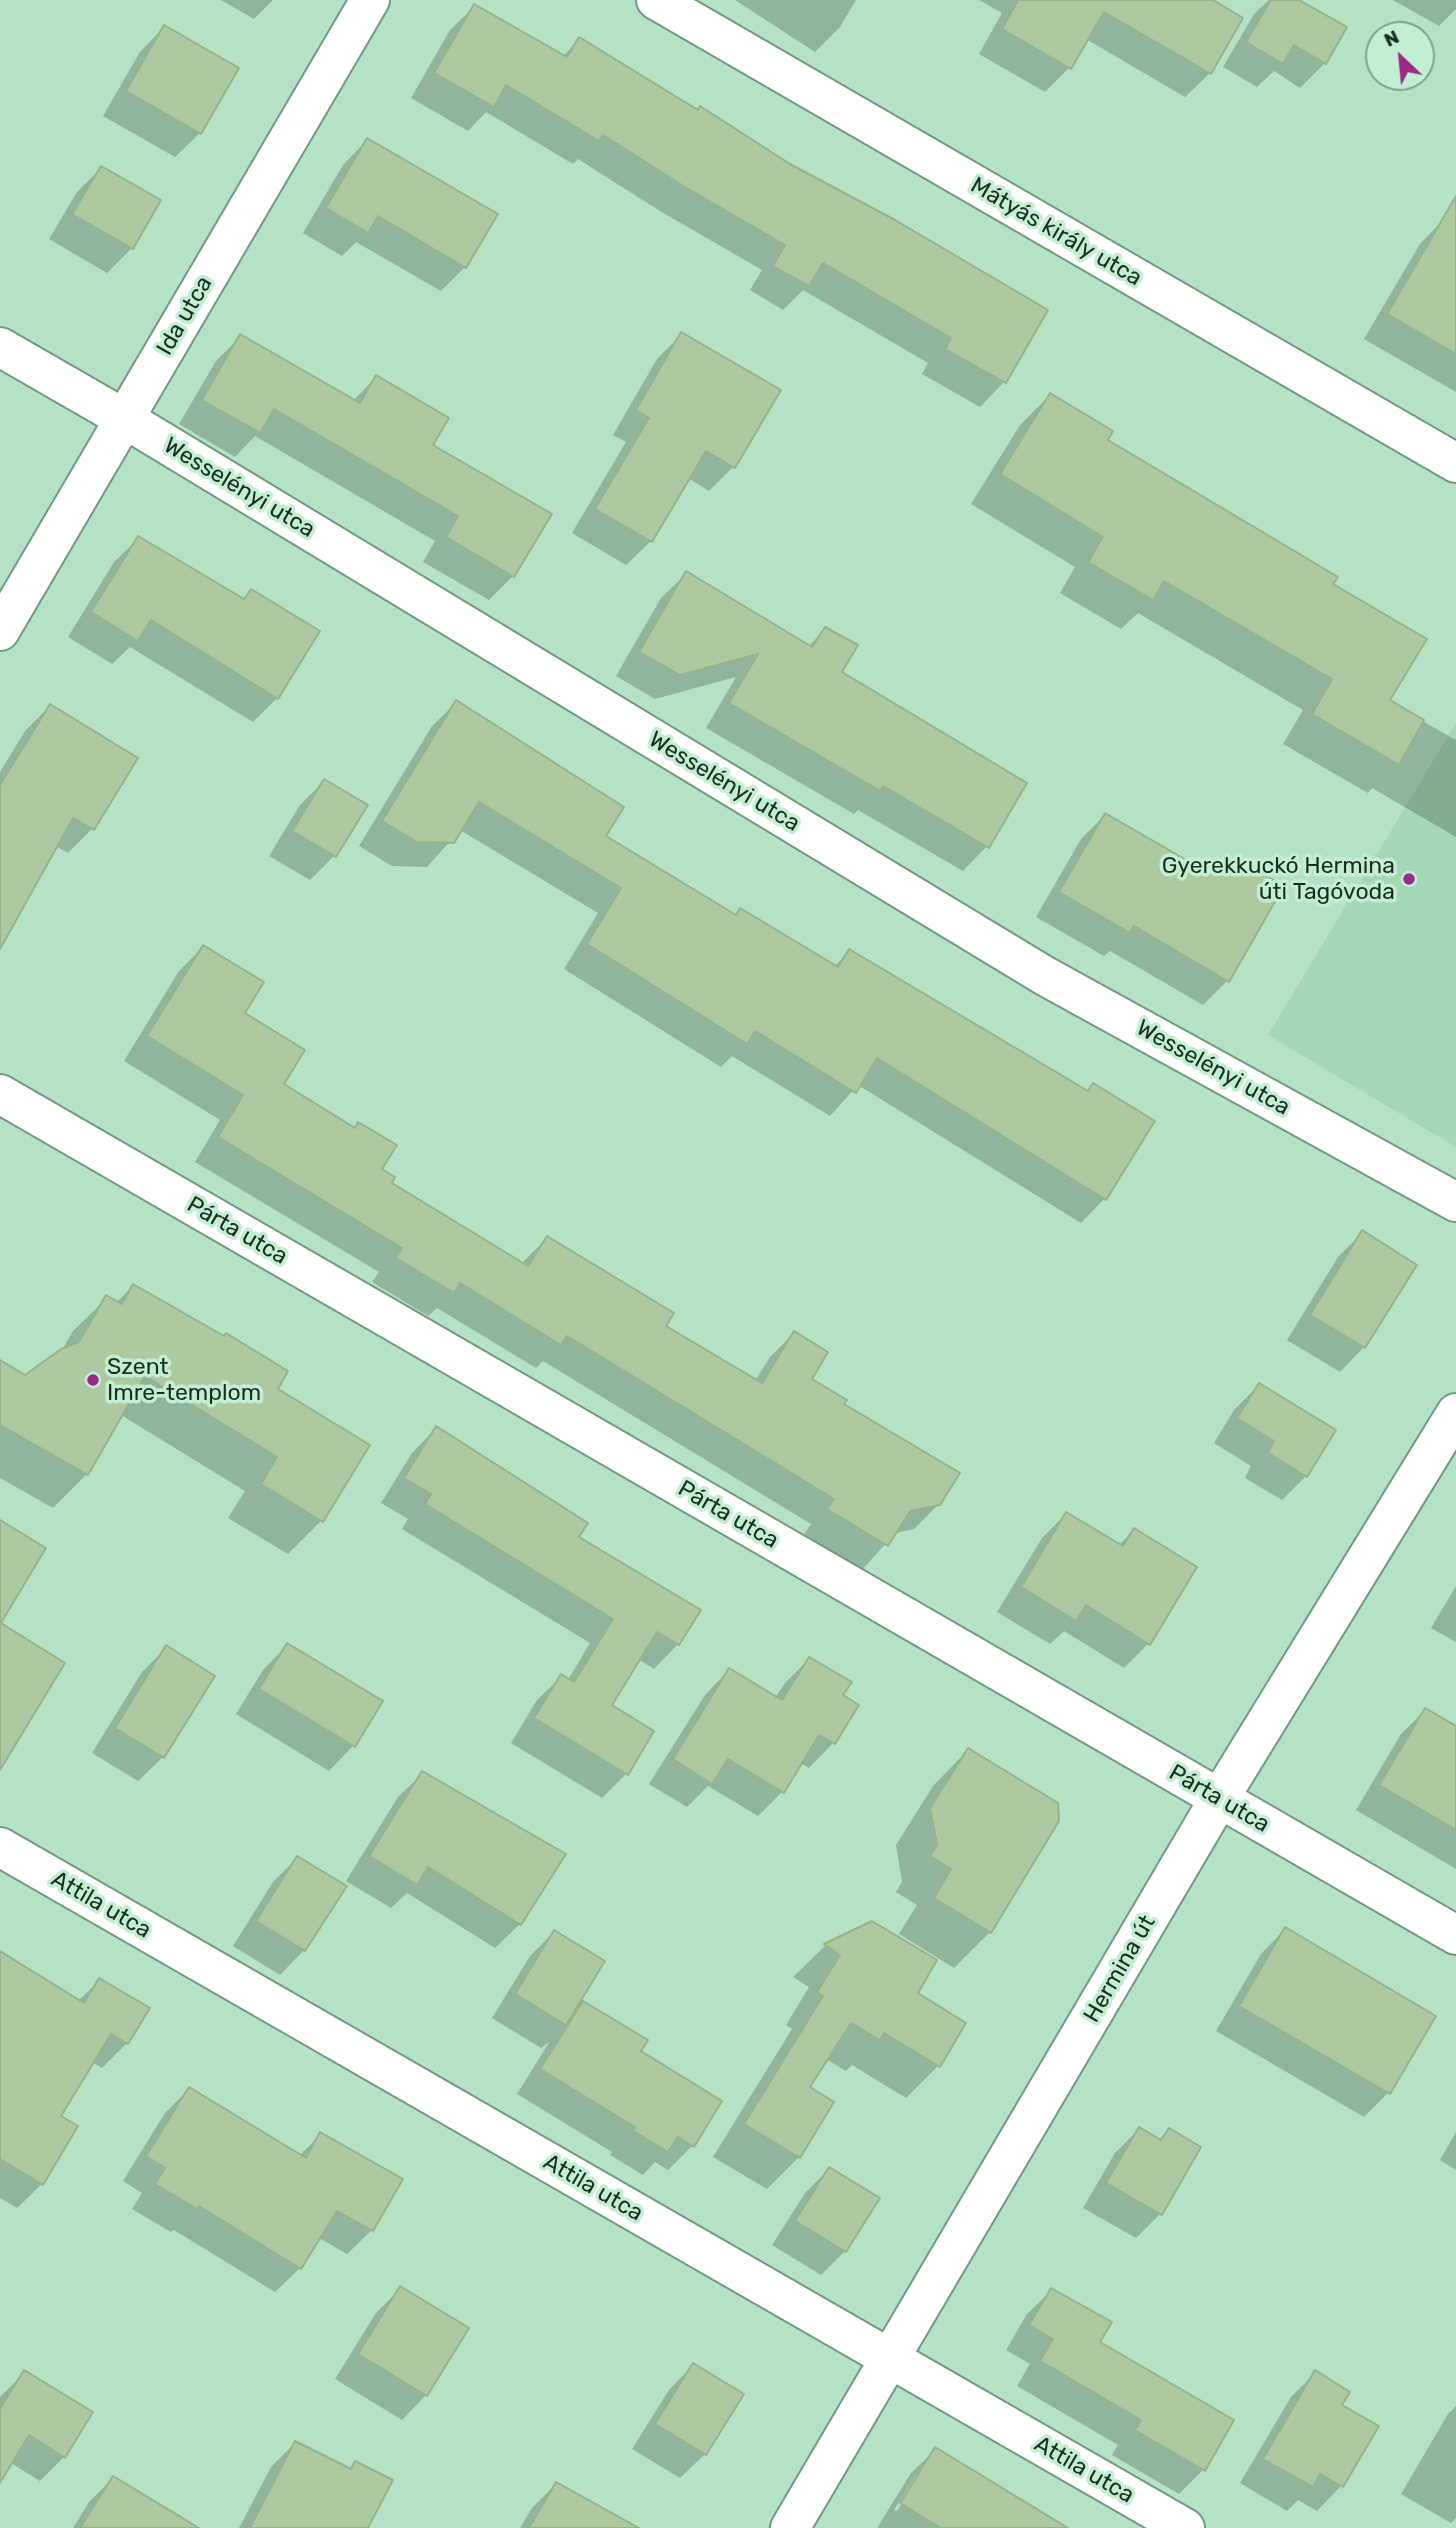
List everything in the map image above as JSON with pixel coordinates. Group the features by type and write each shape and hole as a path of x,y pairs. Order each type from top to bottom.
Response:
{"street":[{"name":"Ida utca","path":"0,631 370,0"},
{"name":"Mátyás király utca","path":"656,0 1456,463"},
{"name":"Wesselényi utca","path":"0,347 125,419 1045,976 1456,1202"},
{"name":"Párta utca","path":"0,1094 1456,1935"},
{"name":"Hermina út","path":"790,2528 1219,1799 1456,1413"},
{"name":"Attila utca","path":"0,1847 1185,2528"}],"shaded area":[{"name":"Gyerekkuckó Hermina úti Tagóvoda","path":"1456,723 1456,1147 1268,1035"}],"building":[{"path":"1018,0 1213,0 1243,18 1211,74 1104,12 1071,69 1002,29"},
{"path":"1271,0 1299,0 1347,27 1326,64 1294,45 1283,64 1246,42"},
{"path":"474,4 567,57 579,37 698,110 700,106 790,164 895,220 1048,310 1006,383 945,349 951,338 823,263 809,286 773,266 785,245 603,135 599,141 506,85 494,107 434,73"},
{"path":"164,25 239,68 201,134 126,91"},
{"path":"367,138 498,214 466,268 378,216 368,233 326,208"},
{"path":"101,166 161,200 133,249 72,214"},
{"path":"1456,196 1456,354 1387,314"},
{"path":"681,332 781,390 735,468 706,451 652,542 595,509 649,418 636,410"},
{"path":"240,334 360,403 376,375 449,418 433,445 552,514 514,577 446,537 458,516 274,409 260,433 202,400"},
{"path":"1050,393 1113,431 1108,440 1338,577 1333,584 1427,639 1390,700 1424,720 1399,765 1312,714 1332,679 1164,581 1153,600 1088,562 1103,537 1000,474"},
{"path":"138,536 244,599 251,589 320,631 278,699 151,620 138,641 91,612"},
{"path":"686,571 812,647 825,627 858,645 842,672 1027,783 989,848 883,786 880,791 729,703 758,654 680,675 639,652"},
{"path":"456,700 624,807 606,836 736,915 740,908 838,967 849,949 1088,1091 1093,1083 1155,1121 1106,1200 877,1058 856,1093 755,1031 747,1044 587,944 621,888 479,802 454,843 417,842 382,821"},
{"path":"50,704 138,758 94,830 73,818 0,949 0,785"},
{"path":"324,779 368,805 336,857 292,831"},
{"path":"1105,813 1207,872 1211,864 1229,875 1238,860 1284,886 1229,982 1134,926 1130,933 1059,892"},
{"path":"203,945 264,982 245,1013 305,1050 284,1084 355,1128 358,1122 397,1145 382,1169 395,1177 392,1183 528,1266 547,1236 674,1313 666,1326 762,1383 794,1331 828,1352 812,1379 847,1400 844,1404 960,1473 940,1505 910,1511 888,1546 827,1509 834,1499 567,1336 561,1345 460,1283 454,1293 396,1258 402,1248 218,1137 243,1095 147,1036"},
{"path":"1362,1230 1417,1265 1365,1348 1310,1315"},
{"path":"133,1284 224,1336 226,1333 288,1371 278,1389 370,1445 323,1522 261,1484 277,1457 145,1376 88,1475 0,1425 0,1360 25,1375 61,1349 79,1342 106,1295 122,1304"},
{"path":"1259,1383 1336,1430 1307,1477 1268,1453 1274,1441 1237,1418"},
{"path":"436,1426 588,1523 579,1537 701,1610 679,1645 657,1632 612,1705 654,1731 628,1775 534,1718 561,1674 574,1682 613,1619 425,1504 431,1494 404,1478"},
{"path":"1066,1512 1123,1546 1134,1528 1197,1567 1150,1645 1086,1605 1076,1621 1021,1587"},
{"path":"0,1520 46,1548 1,1623 65,1663 0,1770"},
{"path":"287,1643 383,1701 355,1747 259,1689"},
{"path":"166,1645 215,1676 164,1758 115,1728"},
{"path":"809,1657 852,1682 843,1695 859,1705 835,1744 819,1735 784,1793 728,1759 712,1784 673,1759 729,1668 782,1700"},
{"path":"1425,1708 1456,1726 1456,1830 1379,1785"},
{"path":"968,1748 1058,1803 1059,1821 991,1933 934,1898 951,1869 930,1856 937,1845 930,1808"},
{"path":"422,1771 566,1854 521,1925 428,1867 417,1885 369,1856"},
{"path":"297,1856 347,1886 305,1951 256,1921"},
{"path":"872,1921 937,1960 918,1993 966,2023 940,2067 884,2033 880,2040 851,2023 810,2087 834,2102 800,2158 744,2124 823,1996 817,1992 840,1955 824,1944"},
{"path":"1285,1927 1436,2016 1390,2094 1239,2006"},
{"path":"554,1930 605,1961 566,2025 515,1994"},
{"path":"0,1951 84,2003 99,1978 150,2008 128,2044 111,2034 61,2116 78,2126 43,2185 0,2159"},
{"path":"583,2001 648,2040 641,2051 722,2101 694,2147 678,2137 668,2152 633,2131 635,2127 540,2069"},
{"path":"189,2087 306,2158 320,2132 403,2179 373,2231 337,2211 301,2269 199,2206 197,2209 155,2184 165,2168 146,2156"},
{"path":"1139,2127 1161,2140 1169,2128 1201,2147 1162,2215 1106,2183"},
{"path":"829,2167 880,2198 846,2252 795,2221"},
{"path":"400,2286 469,2328 427,2396 358,2354"},
{"path":"1051,2288 1112,2322 1100,2342 1234,2420 1205,2471 1135,2430 1141,2420 1040,2361 1053,2339 1029,2325"},
{"path":"693,2363 744,2394 706,2455 655,2424"},
{"path":"24,2370 93,2412 65,2458 29,2435 0,2483 0,2409"},
{"path":"1315,2370 1350,2392 1342,2405 1379,2426 1343,2487 1320,2474 1313,2487 1263,2459"},
{"path":"295,2441 351,2469 355,2461 393,2480 368,2528 250,2528"},
{"path":"935,2447 1068,2528 941,2528 900,2503"},
{"path":"113,2476 199,2528 80,2528"},
{"path":"556,2482 639,2528 529,2528"}],"place":[{"name":"Gyerekkuckó Hermina úti Tagóvoda","path":"1409,879"},
{"name":"Szent Imre-templom","path":"93,1380"}]}
